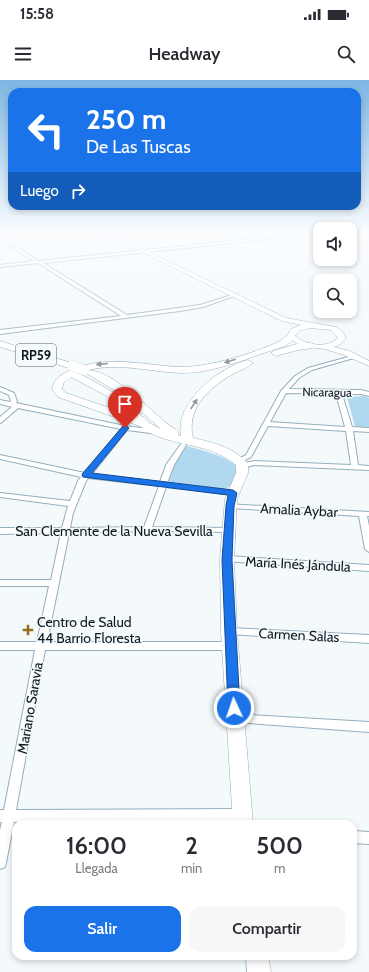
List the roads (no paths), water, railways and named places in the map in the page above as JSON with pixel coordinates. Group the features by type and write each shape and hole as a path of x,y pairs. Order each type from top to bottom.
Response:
{"main road":[{"path":"191,274 284,320 330,328 341,335 341,347 351,355"},
{"path":"284,320 290,327 291,334 298,342 332,348 369,364"},
{"path":"242,819 230,638 227,560 228,530 232,499 242,473 241,463 221,450 185,442 159,432 144,424 62,395 57,390 57,386 61,379 73,371 88,366 107,363 173,370 205,368 279,345 289,340 293,330 303,327 317,326"},
{"path":"185,442 185,422 190,411 199,396 218,378 244,364 270,354 287,349 332,345 340,341"},
{"name":"RP59","path":"0,344 73,371"},
{"name":"RP59","path":"0,350 73,371"},
{"path":"73,371 107,392 126,406 144,424"},
{"path":"73,371 122,390 165,428 185,442"},
{"path":"258,960 259,972"}],"street":[{"path":"57,274 127,317"},
{"path":"0,332 191,308 235,295"},
{"path":"241,463 249,456 284,391 297,377 305,371 351,355"},
{"path":"362,392 369,386"},
{"path":"0,389 12,394 14,401 14,406 0,421"},
{"name":"Nicaragua","path":"284,391 362,392 369,394"},
{"path":"340,392 349,429 355,468"},
{"path":"0,402 125,428 159,432"},
{"path":"267,424 369,430"},
{"name":"Mariano Saravia","path":"0,864 5,816 65,530 72,504 86,475 125,428"},
{"path":"147,529 162,483 173,458 185,442"},
{"name":"Amalia Aybar","path":"0,457 86,475 162,483 232,499 366,514"},
{"path":"241,463 369,468"},
{"path":"0,495 72,504"},
{"path":"366,514 369,548"},
{"name":"San Clemente de la Nueva Sevilla","path":"0,531 147,529 228,530"},
{"name":"María Inés Jándula","path":"227,560 369,568"},
{"path":"0,583 54,583"},
{"name":"Carmen Salas","path":"0,646 41,646 230,638 369,639"},
{"path":"235,718 369,727"},
{"path":"5,816 242,819"},
{"path":"357,837 369,838"}],"place":[{"name":"Centro de Salud 44 Barrio Floresta","path":"28,630"}]}
